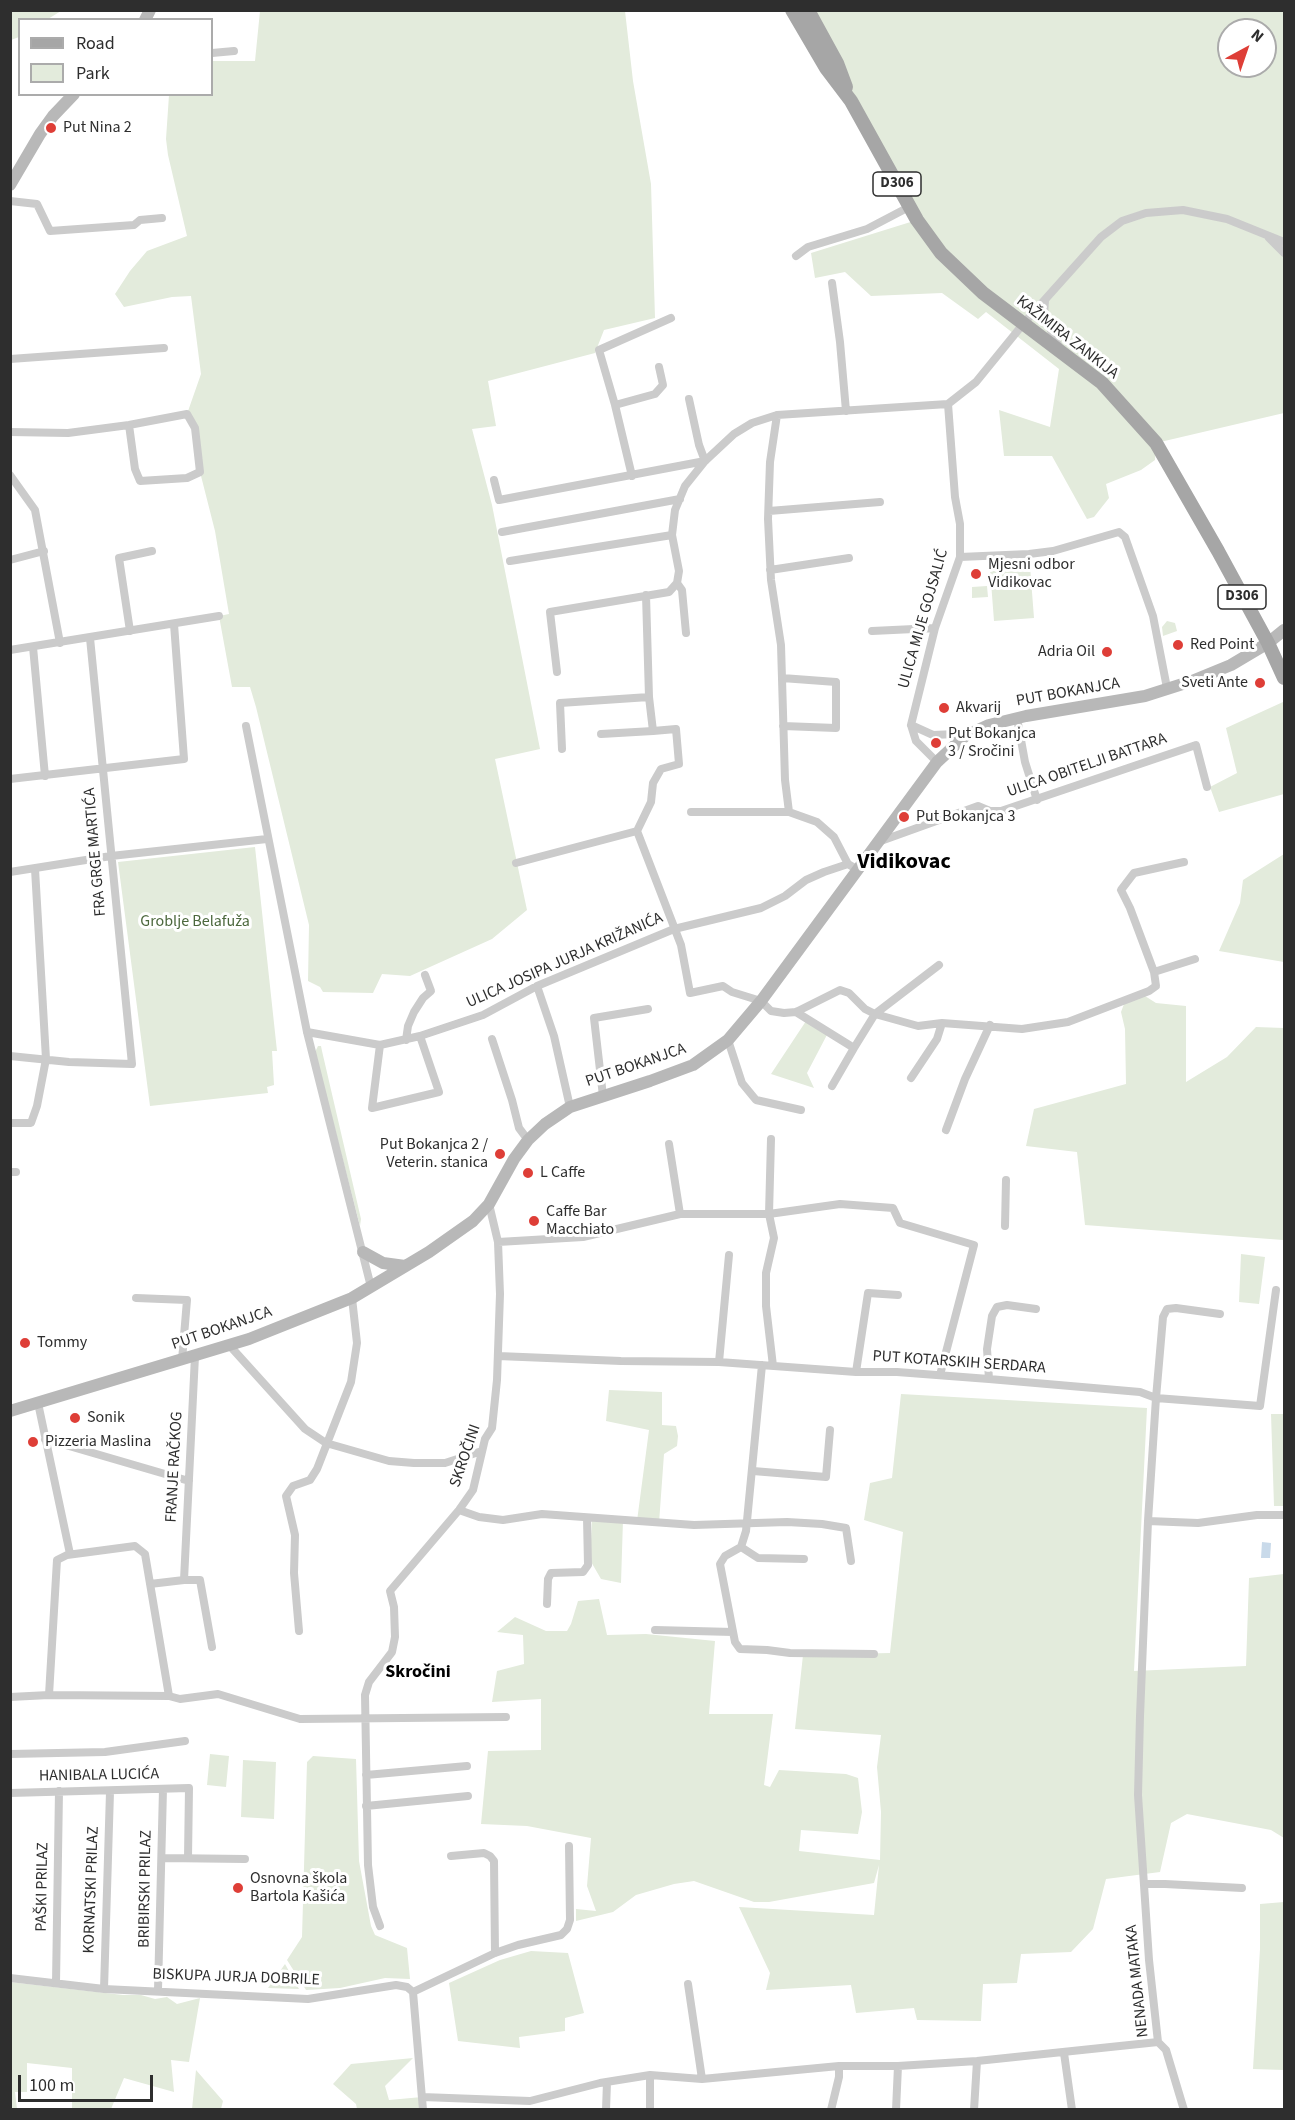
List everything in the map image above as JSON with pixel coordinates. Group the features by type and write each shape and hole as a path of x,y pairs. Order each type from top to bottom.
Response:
{"main road":[{"name":"KAŽIMIRA ZANKIJA","path":"792,10 826,68 851,100"},
{"name":"KAŽIMIRA ZANKIJA","path":"808,10 837,63 851,100 909,207 949,262 983,293 1102,383 1156,443 1202,521 1268,643"},
{"path":"10,185 40,134 72,96"},
{"name":"PUT BOKANJCA","path":"10,1411 230,1346 352,1298 371,1287 473,1221 489,1204 514,1159 528,1140 545,1124 570,1107 693,1065 728,1040 761,1001 853,867 878,842 937,762 965,736 989,725 1017,718 1144,696 1231,665 1268,643 1284,630"},
{"name":"D306","path":"1268,643 1284,678"},
{"path":"363,1252 383,1263 405,1266"}],"street":[{"path":"213,53 234,51"},
{"path":"10,201 37,204 50,231 134,225 140,220 162,218"},
{"path":"796,256 808,247 867,229 909,207"},
{"path":"557,672 550,612 669,592 677,583 679,571 672,535 675,510 685,486 705,461 734,434 752,423 777,415 948,404 976,382 1024,323 1101,237 1122,221 1146,213 1183,210 1227,219 1284,242"},
{"path":"1267,235 1284,233"},
{"path":"1267,235 1284,253"},
{"path":"832,283 846,411"},
{"path":"1045,300 1044,316 1060,350"},
{"path":"632,476 599,350 671,318"},
{"path":"10,359 164,348"},
{"path":"615,405 655,394 663,385 659,367"},
{"path":"689,399 699,445 705,461"},
{"name":"ULICA MIJE GOJSALIĆ","path":"911,725 935,628 960,556 960,531 948,404"},
{"path":"10,432 68,433 187,414 195,428 200,472 187,478 140,481 135,469 129,425"},
{"path":"777,415 770,462 770,570 781,645 785,780 789,812"},
{"path":"494,480 499,500 705,461"},
{"path":"10,475 35,510 60,644"},
{"path":"502,532 680,499"},
{"path":"769,511 880,502"},
{"path":"960,556 1045,552 1093,541 1119,532 1125,537 1153,616 1167,688"},
{"path":"510,561 672,535"},
{"path":"10,560 44,551"},
{"path":"130,631 119,558 152,551"},
{"path":"770,570 849,558"},
{"path":"677,583 681,590 686,633"},
{"path":"646,595 649,697 653,731"},
{"path":"10,650 60,644 219,616"},
{"path":"10,779 184,759 174,624"},
{"path":"872,631 935,628"},
{"name":"FRA GRGE MARTIĆA","path":"46,1059 132,1064 90,638"},
{"path":"33,647 45,776"},
{"path":"782,678 836,682 836,728 783,726"},
{"path":"562,749 560,703 649,697"},
{"path":"1017,718 1037,800"},
{"path":"911,725 933,735 965,736"},
{"path":"911,725 916,741 937,762"},
{"path":"246,726 307,1032 371,1287"},
{"path":"601,734 676,729 679,764 661,769 654,783 651,802 637,831 681,945 690,993 723,986 732,992 761,1001 771,1011 796,1012 840,990 849,993 865,1009 875,1014 918,1026 942,1023 1022,1029 1068,1022 1149,991 1156,986 1154,972 1131,908 1121,890 1134,873 1184,861"},
{"name":"ULICA OBITELJI BATTARA","path":"878,842 978,806 990,811 1001,811 1196,745 1207,787"},
{"path":"690,812 789,812 817,822 834,837 853,867"},
{"path":"516,863 637,831"},
{"path":"10,872 111,856 267,839"},
{"name":"ULICA JOSIPA JURJA KRIŽANIĆA","path":"307,1032 380,1045 420,1036 483,1015 537,986 674,929 761,908 785,896 806,880 824,872 853,867"},
{"path":"10,1124 31,1123 37,1106 46,1059 35,869"},
{"path":"1154,972 1196,959"},
{"path":"832,1086 875,1014 939,965"},
{"path":"406,1040 408,1026 414,1012 423,998 431,991 425,975"},
{"path":"537,986 554,1036 570,1107"},
{"path":"603,1096 594,1018 648,1009"},
{"path":"796,1012 854,1048"},
{"path":"911,1078 937,1039 942,1023"},
{"path":"946,1130 965,1079 990,1025"},
{"path":"380,1045 372,1108 439,1092 420,1036"},
{"path":"492,1039 519,1128 528,1140"},
{"path":"728,1040 742,1083 756,1100 801,1110"},
{"path":"10,1056 46,1059"},
{"path":"771,1139 769,1214 774,1238 766,1273 766,1306 773,1366"},
{"path":"669,1144 680,1214"},
{"path":"1005,1226 1006,1180"},
{"name":"SKROČINI","path":"380,1926 373,1907 368,1865 365,1695 369,1682 392,1652 395,1637 394,1607 390,1591 459,1510 473,1490 485,1439 492,1428 495,1413 500,1294 498,1242 489,1204"},
{"path":"498,1242 583,1237 680,1214 769,1214 840,1204 893,1208 900,1223 974,1245 940,1375"},
{"path":"719,1362 729,1255"},
{"name":"PUT KOTARSKIH SERDARA","path":"498,1356 719,1362 856,1372 990,1378 1140,1392 1156,1398 1260,1406 1276,1290"},
{"path":"856,1372 868,1293 898,1295"},
{"name":"FRANJE RAČKOG","path":"136,1298 187,1300 189,1481 184,1580"},
{"path":"299,1631 294,1573 295,1535 286,1496 293,1486 310,1479 317,1469 351,1382 357,1343 352,1298"},
{"path":"990,1378 987,1349 992,1316 997,1307 1007,1305 1036,1309"},
{"path":"1220,1314 1176,1308 1167,1309 1162,1317 1148,1521 1198,1523 1257,1515 1284,1515"},
{"path":"230,1346 305,1429 326,1443 389,1461 414,1463 445,1463 482,1451"},
{"path":"762,1365 746,1532 741,1547 725,1556 720,1564 735,1642 740,1648 790,1653 874,1654"},
{"path":"38,1403 70,1554"},
{"path":"753,1471 826,1477 830,1430"},
{"path":"45,1439 189,1481"},
{"path":"459,1510 479,1517 503,1520 542,1514 694,1525 822,1524 846,1528 851,1561"},
{"path":"547,1604 548,1579 551,1573 584,1572 588,1565 587,1518"},
{"name":"NENADA MATAKA","path":"1148,1521 1138,1795 1149,1960 1158,2042 1166,2050 1184,2109"},
{"path":"49,1695 57,1560 70,1554 135,1546 145,1554 169,1696"},
{"path":"741,1547 758,1558 804,1559"},
{"path":"150,1584 200,1580 212,1647"},
{"path":"655,1629 733,1632"},
{"path":"10,1697 169,1696 180,1699 218,1694 300,1719 506,1717"},
{"path":"10,1754 105,1752 185,1741"},
{"path":"366,1775 466,1766"},
{"name":"HANIBALA LUCIĆA","path":"10,1793 189,1788 188,1858"},
{"name":"BRIBIRSKI PRILAZ","path":"158,1990 163,1789"},
{"name":"PAŠKI PRILAZ","path":"56,1983 59,1791"},
{"name":"KORNATSKI PRILAZ","path":"104,1989 110,1791"},
{"path":"366,1806 468,1796"},
{"path":"423,2109 412,1992 495,1953 561,1935 567,1929 570,1920 569,1846"},
{"path":"451,1856 484,1853 494,1862 495,1953"},
{"path":"163,1858 244,1858"},
{"path":"1145,1883 1242,1888"},
{"name":"BISKUPA JURJA DOBRILE","path":"10,1978 104,1989 308,1999 396,1985 408,1987 412,1992"},
{"path":"688,1984 702,2079"},
{"path":"422,2097 530,2101 607,2082 650,2075 702,2079 838,2066 897,2066 977,2061 1158,2042"},
{"path":"1064,2053 1072,2109"},
{"path":"974,2109 977,2061"},
{"path":"831,2109 839,2077 838,2066"},
{"path":"896,2109 897,2066"},
{"path":"650,2075 650,2109"},
{"path":"606,2109 607,2082"}],"green space":[{"path":"11,10 61,10 50,18 18,18 18,37 11,40"},
{"path":"260,11 625,11 633,81 651,184 655,318 604,330 595,353 488,381 496,426 472,429 492,505 540,749 495,759 527,910 492,939 410,976 382,974 373,993 323,992 320,987 308,981 309,925 256,707 250,687 232,687 219,616 229,614 215,531 200,472 195,428 187,414 201,374 191,296 172,297 124,307 115,294 147,251 187,236 168,155 166,139 169,96 213,96 213,61 255,61"},
{"path":"808,11 1284,11 1284,413 1156,443 1155,460 1141,470 1106,484 1109,498 1094,517 1087,519 1052,456 1004,456 999,410 1050,427 1059,369 986,312 978,319 942,293 871,296 845,272 815,278 811,253 917,220"},
{"path":"1030,566 1034,618 994,621 990,569"},
{"path":"987,586 988,597 972,598 972,587"},
{"path":"1167,621 1175,623 1177,631 1163,636 1162,627"},
{"path":"1283,702 1284,794 1219,812 1210,787 1237,773 1226,728"},
{"name":"Groblje Belafuža","path":"255,847 277,1051 272,1051 274,1085 267,1087 268,1093 150,1106 118,862"},
{"path":"1284,854 1284,962 1219,951 1240,903 1243,880"},
{"path":"1145,996 1156,1003 1186,1006 1186,1082 1227,1057 1256,1027 1284,1028 1283,1240 1085,1225 1077,1152 1026,1146 1034,1109 1126,1084 1125,1029 1121,1012 1124,1004"},
{"path":"808,1018 829,1031 807,1073 814,1088 771,1074"},
{"path":"318,1046 321,1046 361,1219 360,1226 315,1052"},
{"path":"1241,1254 1265,1257 1259,1304 1239,1302"},
{"path":"609,1390 662,1392 662,1425 676,1426 677,1446 664,1454 659,1523 637,1521 649,1430 606,1421"},
{"path":"901,1394 1147,1408 1134,1671 1246,1666 1249,1578 1284,1574 1284,1838 1271,1830 1187,1814 1171,1823 1160,1872 1106,1879 1093,1929 1071,1952 1021,1954 1017,1983 983,1984 981,2021 917,2020 914,2008 856,2013 851,1985 766,1990 770,1973 739,1907 874,1915 879,1865 874,1883 769,1902 754,1902 694,1881 674,1884 636,1895 613,1912 576,1921 576,1909 596,1911 587,1886 591,1838 527,1826 481,1824 488,1751 541,1750 541,1699 492,1702 497,1671 524,1664 523,1635 497,1632 515,1617 546,1631 567,1631 578,1601 599,1599 607,1635 646,1634 715,1641 709,1714 773,1714 764,1785 770,1787 779,1770 846,1774 858,1778 862,1812 858,1834 801,1830 799,1851 880,1860 881,1812 877,1767 881,1735 795,1729 803,1655 890,1653 903,1532 864,1520 870,1483 892,1478"},
{"path":"1271,1414 1284,1414 1284,1506 1274,1506"},
{"path":"592,1518 623,1520 621,1583 601,1579 590,1560"},
{"path":"210,1754 229,1756 226,1787 207,1785"},
{"path":"313,1756 356,1759 359,1861 371,1926 375,1935 407,1948 410,1979 385,1978 340,1988 306,1990 287,1960 302,1937 307,1762"},
{"path":"243,1760 276,1762 274,1819 241,1817"},
{"path":"1284,1902 1284,2070 1253,2069 1260,1949 1260,1904"},
{"path":"531,1951 568,1953 584,2013 565,2018 565,2031 519,2037 520,2048 458,2041 449,1983 500,1960"},
{"path":"285,1964 299,1989 268,1988"},
{"path":"10,1982 141,1995 155,1999 167,1997 177,2004 200,1998 189,2062 171,2060 174,2092 124,2078 111,2109 72,2109 72,2068 27,2063 27,2092 15,2092 17,2109 11,2109"},
{"path":"413,2058 385,2086 389,2100 422,2097 423,2109 357,2109 356,2104 333,2084 351,2064"},
{"path":"196,2070 223,2101 221,2109 192,2109"}],"water":[{"path":"1262,1542 1271,1543 1270,1558 1261,1558"}],"place":[{"name":"Put Nina 2","path":"51,128"},
{"name":"Mjesni odbor Vidikovac","path":"976,574"},
{"name":"Red Point","path":"1178,645"},
{"name":"Adria Oil","path":"1107,652"},
{"name":"Sveti Ante","path":"1260,683"},
{"name":"Akvarij","path":"944,708"},
{"name":"Put Bokanjca 3 / Sročini","path":"936,743"},
{"name":"Put Bokanjca 3","path":"904,817"},
{"name":"Put Bokanjca 2 / Veterin. stanica","path":"500,1154"},
{"name":"L Caffe","path":"528,1173"},
{"name":"Caffe Bar Macchiato","path":"534,1221"},
{"name":"Tommy","path":"25,1343"},
{"name":"Sonik","path":"75,1418"},
{"name":"Pizzeria Maslina","path":"33,1442"},
{"name":"Osnovna škola Bartola Kašića","path":"238,1888"}],"district":[{"name":"Vidikovac","path":"904,863"},
{"name":"Skročini","path":"418,1673"}]}
